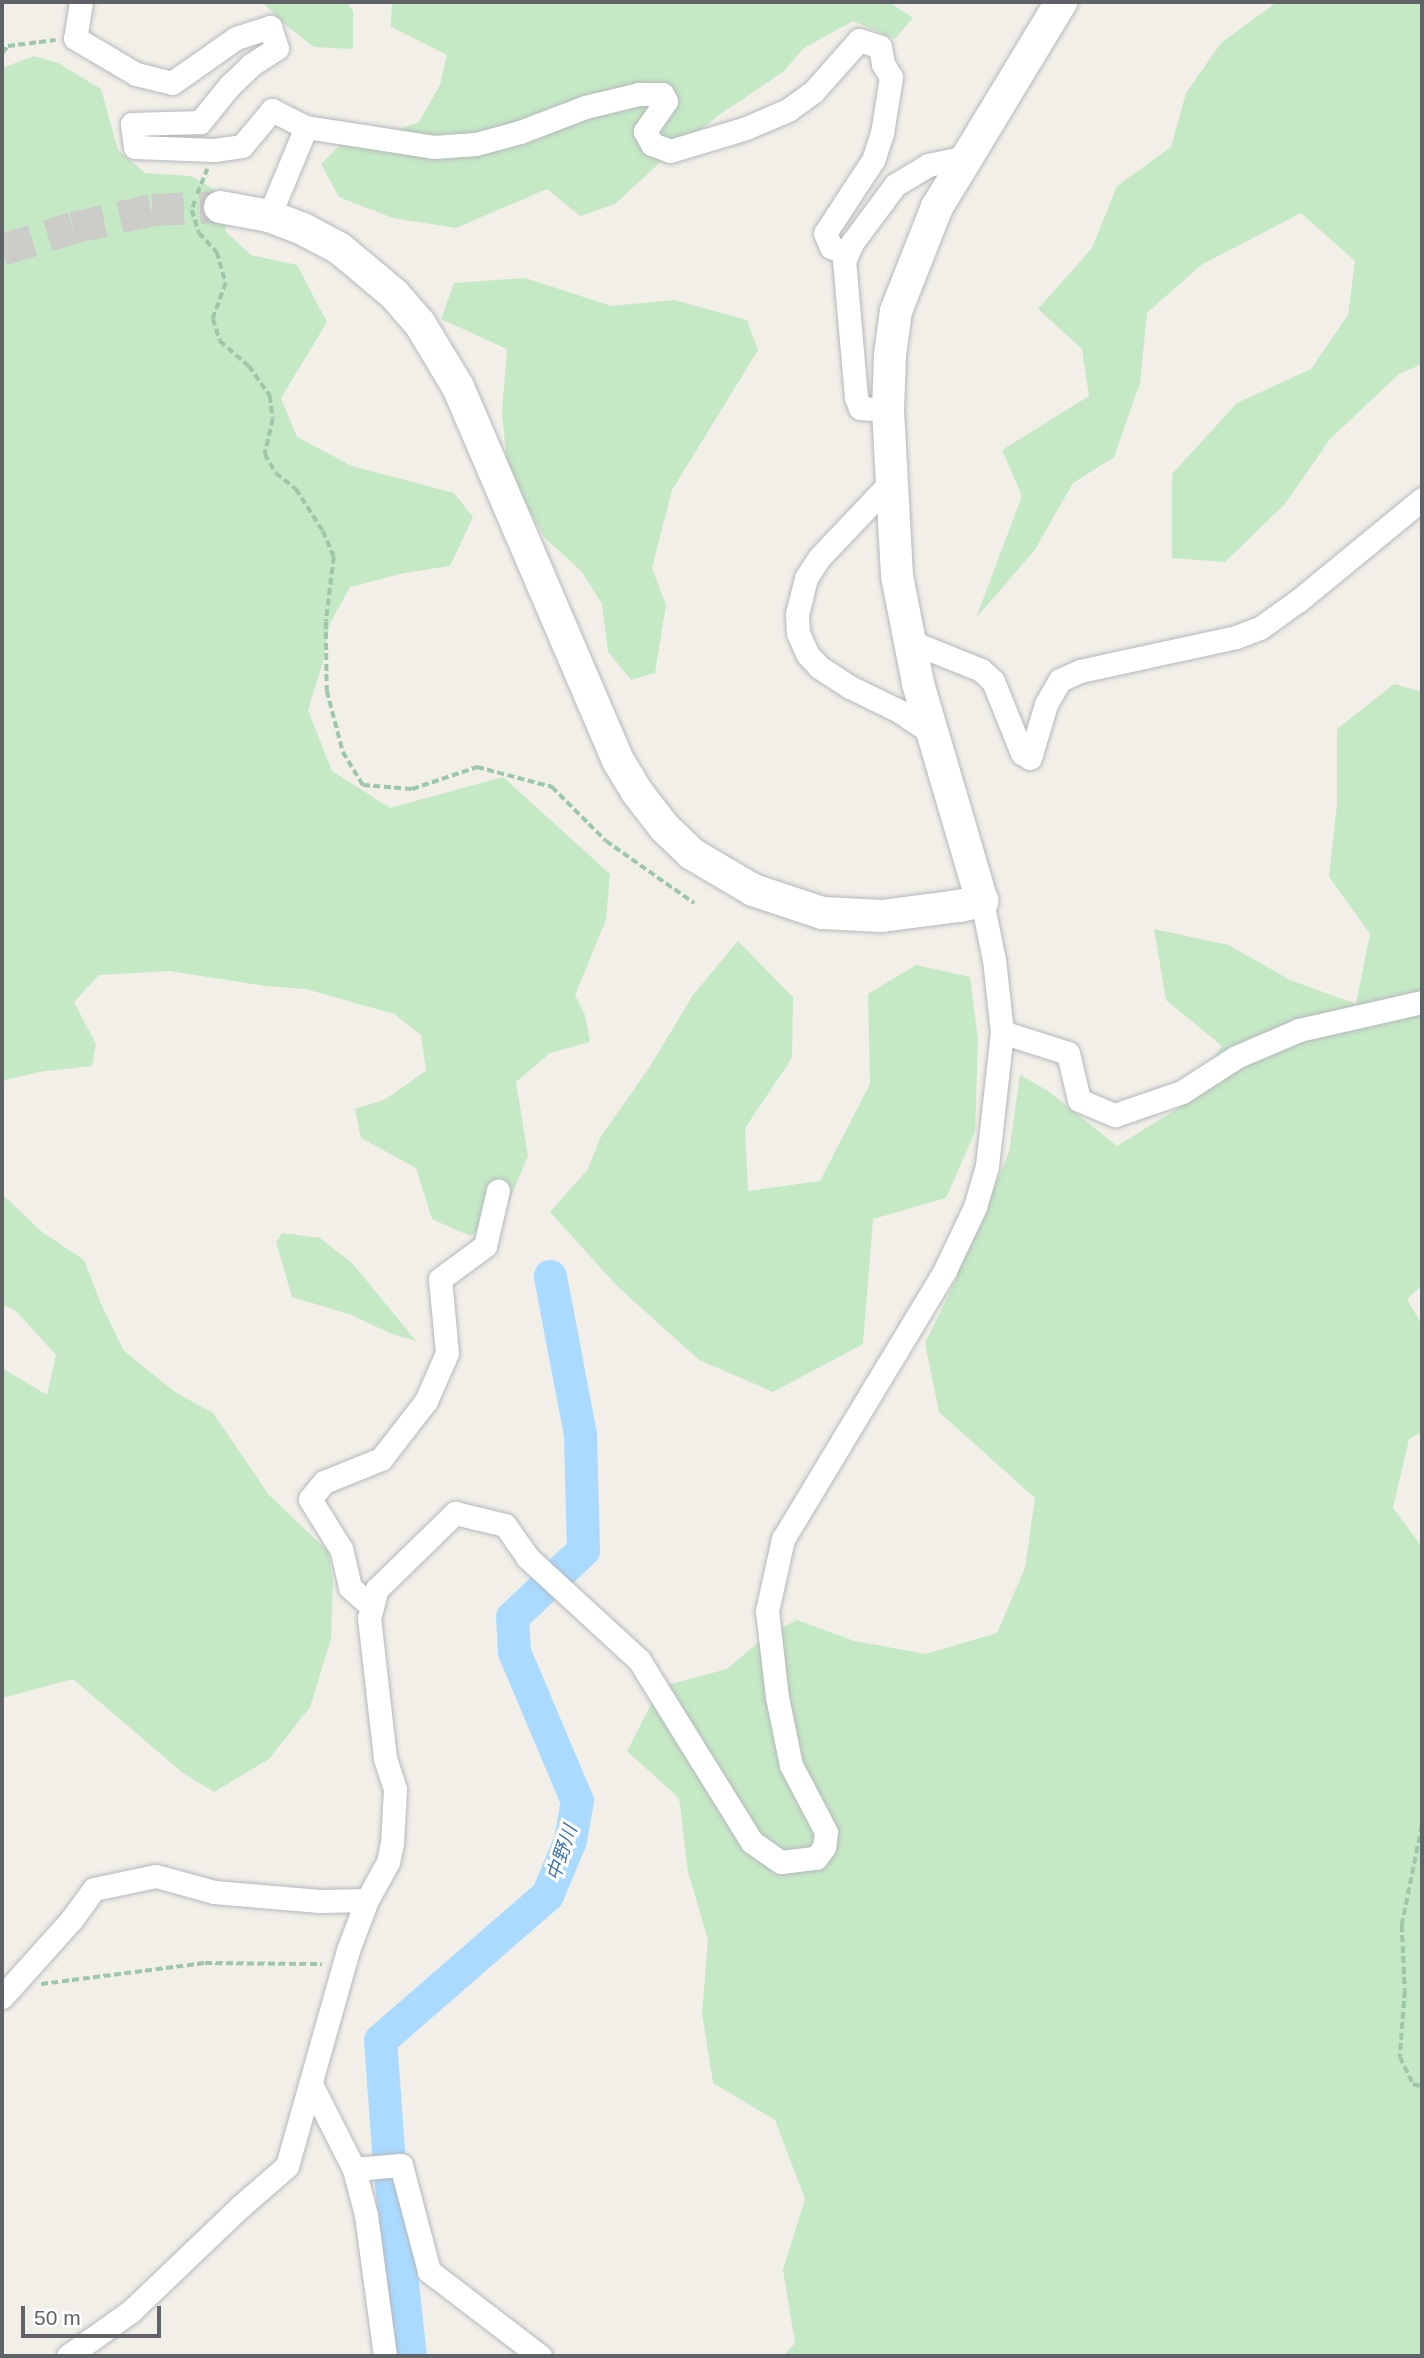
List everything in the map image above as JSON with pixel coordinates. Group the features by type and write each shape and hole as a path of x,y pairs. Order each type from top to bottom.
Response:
{"street":[{"path":"81,2 75,38 136,74 172,83 236,38 270,27 277,48 244,71 200,122 132,124 135,148 214,150 242,146 272,110 306,127 433,147 476,144 520,132 585,107 639,94 662,94 666,101 645,131 652,144 670,151 746,128 788,110 813,92 859,40 880,47 891,86 882,133 873,160 825,233 825,239 831,247 846,253"},
{"path":"68,2356 131,2311 287,2166 312,2087 344,1964 367,1900 388,1862 395,1789 385,1759 369,1618 377,1589 456,1513 505,1525 536,1565 639,1660 751,1842 781,1862 816,1858 824,1847 825,1832 791,1765 777,1698 767,1611 773,1578 783,1539 945,1270 975,1207 987,1166 1002,1032 994,960 982,901 932,733 909,641 897,576 888,410 896,311 922,239 966,157 1061,2"},
{"path":"269,216 306,127"},
{"path":"888,410 860,408 856,397 852,334 843,277 846,253 895,185 928,165 966,157"},
{"path":"220,207 269,216 321,238 368,271 403,304 439,352 458,387 619,762 636,792 674,836 716,870 753,890 822,914 882,916 982,901"},
{"path":"891,482 819,558 806,578 797,614 798,633 808,655 819,667 899,711 932,733"},
{"path":"909,641 981,670 993,681 1022,753 1030,758 1046,704 1060,680 1080,671 1236,637 1260,628 1299,600 1422,499"},
{"path":"1002,1032 1068,1053 1079,1100 1115,1115 1182,1092 1236,1057 1299,1030 1422,1002"},
{"path":"372,1607 351,1587 341,1549 310,1499 324,1482 380,1459 426,1401 447,1353 440,1279 485,1246 498,1190"},
{"path":"2,1997 72,1919 94,1889 156,1876 214,1892 320,1901 367,1900"},
{"path":"312,2087 354,2169 366,2215 384,2356"},
{"path":"354,2169 401,2165 429,2272 540,2356"}],"path":[{"path":"2,53 8,46 75,38"},
{"path":"214,150 191,210 199,233 217,252 226,283 212,319 220,341 249,366 270,396 273,419 265,454 276,473 296,489 323,531 334,556 326,622 327,691 343,752 363,785 412,789 477,767 552,787 606,841 694,903"},
{"path":"1422,1826 1402,1926 1405,1991 1399,2057 1413,2084 1422,2087"},
{"path":"39,1984 205,1963 344,1964"}],"green space":[{"path":"262,2 347,2 353,11 353,49 314,47"},
{"path":"392,2 889,2 913,18 895,39 853,21 804,48 783,72 719,115 666,157 615,204 580,216 547,189 456,228 393,218 339,197 321,164 349,136 382,136 419,122 440,85 447,55 391,27"},
{"path":"1277,2 1422,2 1422,364 1399,374 1330,439 1285,504 1225,562 1172,558 1172,474 1237,403 1311,369 1348,315 1355,261 1301,213 1201,265 1147,313 1140,383 1114,457 1073,483 1034,551 976,618 1022,496 1002,450 1089,396 1082,349 1038,309 1092,248 1117,186 1171,147 1186,93 1221,43"},
{"path":"34,56 58,63 101,89 118,150 145,173 191,176 222,194 226,232 251,255 297,265 327,322 281,398 297,437 352,466 454,493 473,517 450,566 404,573 350,587 330,623 323,662 308,710 332,771 390,808 503,777 610,874 606,920 575,995 585,1015 590,1042 550,1053 516,1082 528,1156 505,1210 470,1236 432,1219 416,1168 361,1138 355,1109 384,1100 426,1071 421,1035 394,1014 306,989 266,986 169,971 99,975 74,1002 96,1044 92,1066 39,1072 2,1081 2,68"},
{"path":"525,278 611,306 674,300 747,320 758,350 672,490 652,568 666,605 655,673 631,680 608,652 602,604 582,572 544,537 508,472 502,413 507,349 441,319 454,283"},
{"path":"1394,684 1422,692 1422,1285 1407,1299 1422,1325 1422,1432 1409,1439 1393,1508 1422,1547 1422,2356 783,2356 795,2343 783,2270 805,2199 775,2120 713,2083 702,2013 708,1940 688,1872 679,1798 627,1751 660,1687 727,1669 767,1635 797,1620 854,1641 926,1654 997,1633 1025,1568 1035,1498 939,1412 925,1343 957,1278 961,1245 991,1195 1009,1152 1020,1075 1048,1091 1117,1146 1180,1107 1222,1046 1166,1000 1154,929 1228,945 1290,980 1356,1004 1370,934 1329,877 1337,805 1337,729"},
{"path":"738,941 793,997 792,1058 745,1128 748,1191 820,1181 870,1084 868,994 916,965 970,977 978,1040 975,1132 946,1198 873,1219 863,1344 773,1392 699,1360 617,1286 550,1212 588,1169 601,1136 649,1068 693,995"},
{"path":"2,1194 42,1232 84,1260 101,1304 124,1351 175,1392 213,1413 269,1495 328,1551 333,1582 331,1639 310,1707 269,1759 214,1792 183,1773 73,1679 2,1698 2,1368 47,1395 56,1355 15,1310 2,1305"},
{"path":"282,1233 320,1238 353,1264 416,1341 392,1334 349,1314 292,1297 276,1242"}],"waterway":[{"name":"中野川","path":"410,2356 390,2176 380,2040 547,1895 570,1840 577,1801 514,1652 512,1617 583,1550 580,1434 550,1276"}],"tunnel":[{"path":"2,250 73,228 152,210 220,207"}]}
